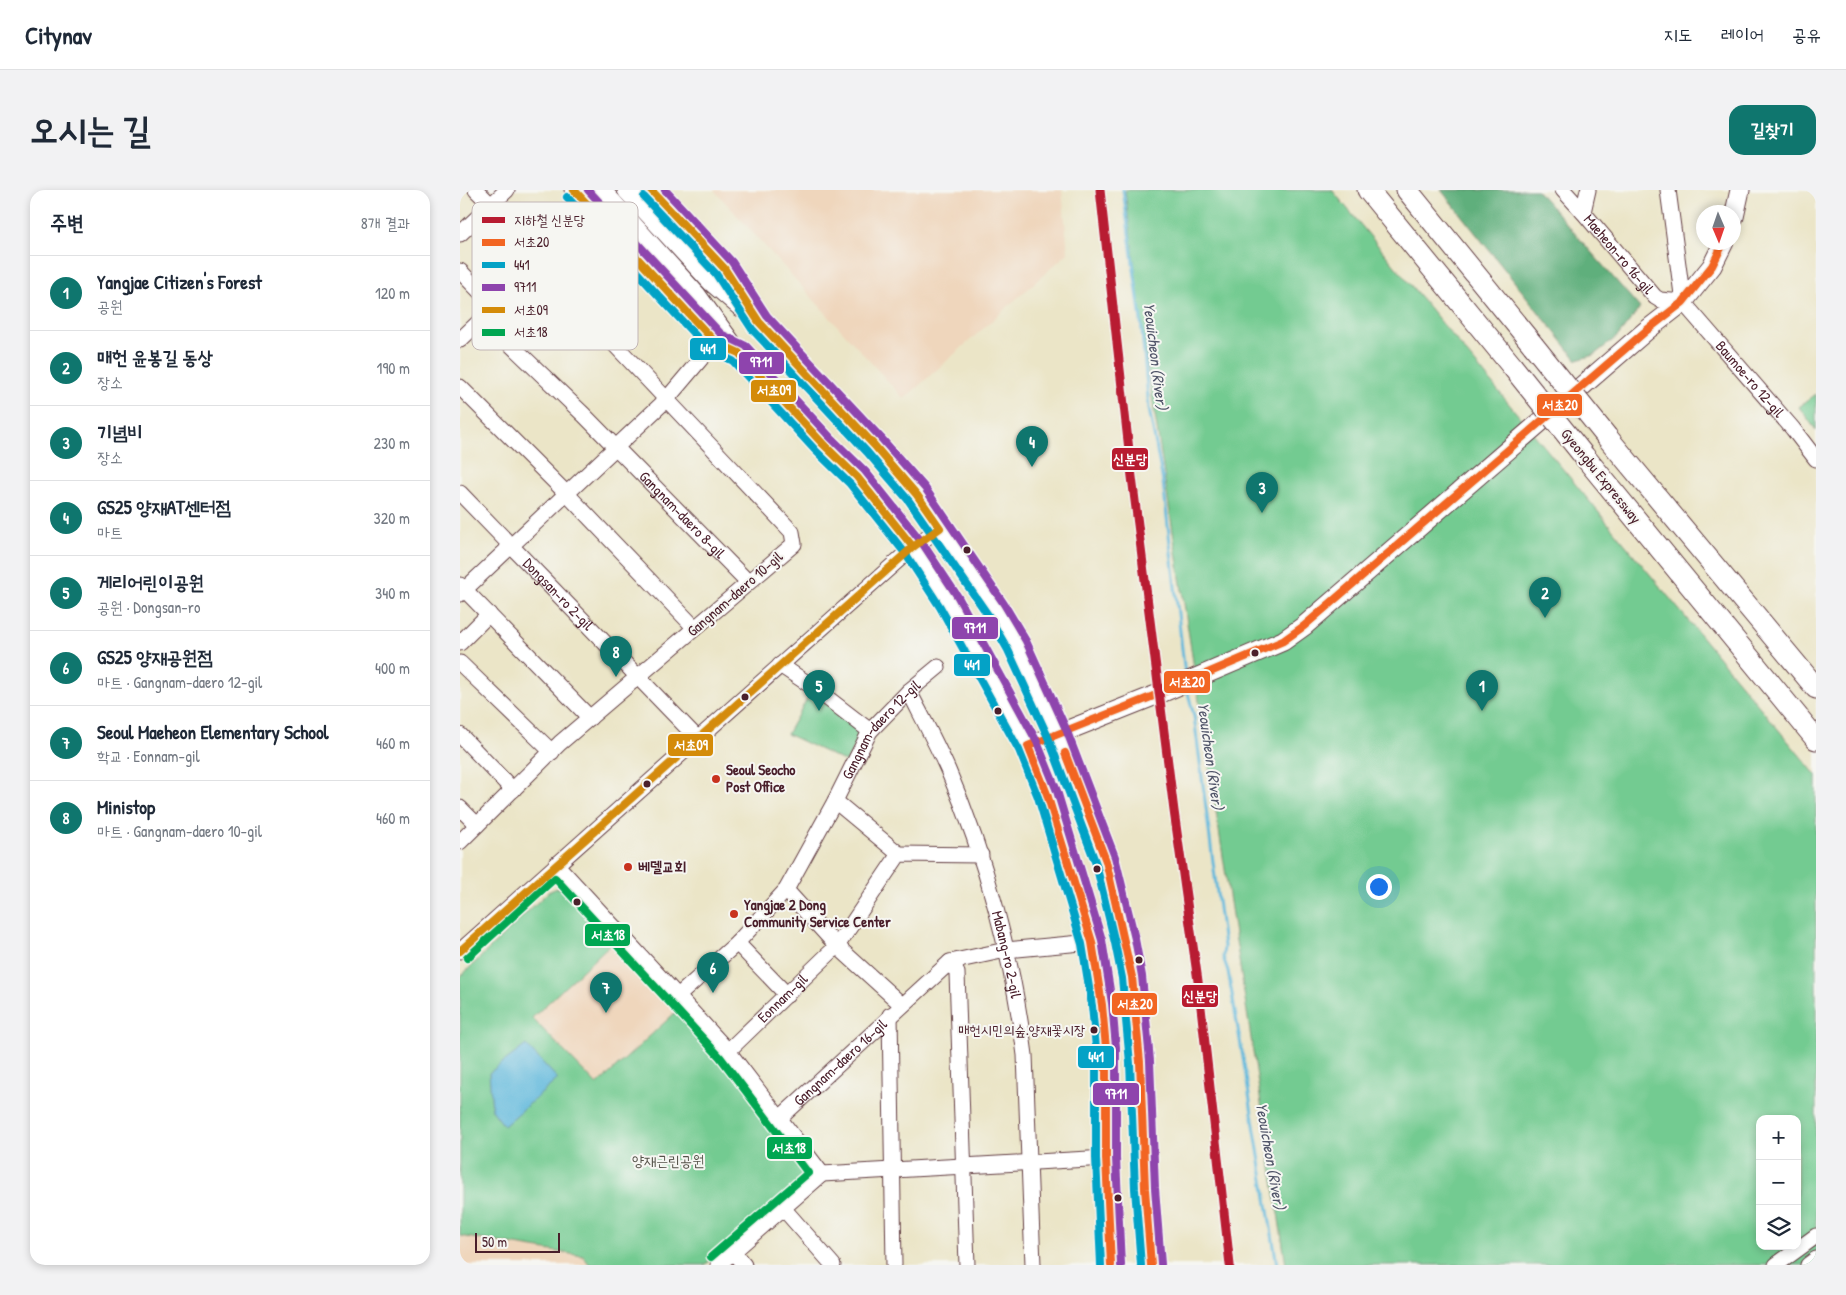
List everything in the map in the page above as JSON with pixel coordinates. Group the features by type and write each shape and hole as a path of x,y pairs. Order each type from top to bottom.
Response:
{"highway":[{"name":"Gyeongbu Expressway","path":"1368,190 1816,739"},
{"name":"Gyeongbu Expressway","path":"1407,190 1607,437 1816,688"}],"main road":[{"path":"574,190 585,202"},
{"path":"601,190 612,202"},
{"path":"627,190 712,282 759,322 874,445 917,495 996,610 1017,645 1057,734 1106,861 1125,941 1132,977 1140,1062 1145,1189 1151,1265"},
{"path":"651,190 724,268 759,322"},
{"path":"1737,205 1740,190"},
{"path":"638,231 697,296 739,353 823,444 857,476 913,547 948,602 1028,746 1047,794 1092,942 1102,1005 1106,1048 1106,1158 1111,1265"},
{"path":"1028,746 1156,695 1283,641 1304,626 1632,343 1683,302 1712,266 1720,250"},
{"path":"638,259 715,342 739,353"}],"street":[{"path":"476,190 488,202"},
{"path":"496,202 507,190"},
{"name":"Maeheon-ro 16-gil","path":"1563,190 1584,212 1655,297 1660,300 1683,302"},
{"path":"1584,212 1588,190"},
{"path":"1668,190 1683,302"},
{"path":"460,234 472,224"},
{"path":"460,271 472,284"},
{"name":"Baumoe-ro 12-gil","path":"1683,302 1788,422 1816,459"},
{"path":"460,340 472,329"},
{"path":"590,718 489,614 462,589 567,494 666,400 715,342"},
{"name":"Gangnam-daero 8-gil","path":"516,350 616,447 748,582"},
{"path":"619,350 666,400"},
{"path":"460,387 567,494 695,628"},
{"name":"Gangnam-daero 10-gil","path":"460,842 552,752 590,718 794,544 792,532 666,400"},
{"name":"Dongsan-ro 2-gil","path":"460,493 698,739"},
{"path":"460,951 913,547 940,528"},
{"path":"460,643 489,614"},
{"path":"460,663 552,752"},
{"path":"780,665 814,687 870,731"},
{"name":"Gangnam-daero 12-gil","path":"678,996 737,943 786,890 835,801 870,731 909,691 938,667"},
{"name":"Mabang-ro 2-gil","path":"909,691 948,769 980,855 1006,950 1021,1022 1025,1055 1032,1265"},
{"path":"460,735 513,790"},
{"path":"835,801 899,854 980,855"},
{"path":"460,808 477,825"},
{"path":"837,946 899,854"},
{"path":"556,864 728,1051 822,1174"},
{"name":"Gangnam-daero 16-gil","path":"786,890 837,946 902,1005"},
{"name":"Gangnam-daero 16-gil","path":"780,1118 890,1015 950,962 1006,950 1092,942"},
{"path":"737,943 787,995"},
{"name":"Eonnam-gil","path":"728,1051 837,946"},
{"path":"950,962 957,973 967,1265"},
{"path":"890,1015 894,1265"},
{"path":"718,1265 822,1174 1106,1158"},
{"path":"783,1208 833,1265"},
{"path":"1776,1265 1816,1236"},
{"path":"733,1252 744,1265"},
{"path":"1808,1265 1816,1259"}],"shaded area":[{"path":"714,190 1062,190 1068,253 904,399"},
{"path":"617,938 679,1009 597,1085 532,1018"},
{"path":"460,1236 583,1256 590,1265 460,1265"}],"green space":[{"path":"1125,190 1332,190 1816,775 1816,1265 1286,1265 1146,357"},
{"path":"1441,190 1537,190 1640,308 1618,336 1594,355 1577,360"},
{"path":"1816,394 1816,430 1799,407"},
{"path":"811,692 863,731 846,762 787,734"},
{"name":"양재근린공원","path":"557,888 572,891 617,938 532,1018 597,1085 679,1009 719,1048 814,1173 705,1265 590,1265 583,1256 460,1236 460,977 548,892"}],"water":[{"path":"526,1045 558,1079 504,1126 492,1110 489,1073"}],"waterway":[{"name":"Yeouicheon (River)","path":"1123,190 1141,320 1149,409 1163,482 1185,675"},
{"name":"Yeouicheon (River)","path":"1187,689 1194,716 1224,946 1223,957 1228,971 1277,1265"}],"metro line":[{"name":"신분당","path":"1100,190 1132,477 1174,811 1198,981 1230,1265"}],"transit line":[{"name":"서초09","path":"574,190 585,202"},
{"name":"9711","path":"588,190 599,202"},
{"name":"서초09","path":"460,951 913,547 940,528 917,495 874,445 759,322 724,268 651,190"},
{"name":"9711","path":"665,190 732,262 767,316 925,488 1004,604 1026,641 1066,729 1115,857 1135,939 1142,976 1150,1061 1155,1188 1161,1264"},
{"name":"441","path":"567,197 572,202"},
{"name":"441","path":"644,197 716,274 752,329 867,452 909,501 988,615 1008,650 1048,737 1096,864 1115,943 1122,978 1130,1063 1135,1189 1141,1265"},
{"name":"9711","path":"638,244 721,334 746,346 830,437 865,471 921,541 958,597 1037,742 1057,791 1102,940 1112,1003 1116,1047 1116,1158 1121,1265"},
{"name":"서초20","path":"1111,1265 1106,1158 1106,1048 1102,1005 1092,942 1047,794 1028,746 1156,695 1283,641 1304,626 1647,330 1683,302 1712,266 1720,250"},
{"name":"서초09","path":"638,259 715,342 739,353 823,444 857,477 913,547"},
{"name":"441","path":"638,274 708,349 733,361 816,451 850,484 905,553 940,607 1019,750 1038,797 1082,944 1092,1006 1096,1048 1096,1158 1101,1265"},
{"name":"서초20","path":"1065,753 1106,861 1132,977 1140,1062 1145,1189 1151,1265"},
{"name":"서초18","path":"467,958 555,878 720,1057 808,1173 711,1257"}],"place":[{"name":"GS25 양재AT센터점","path":"1032,467"},
{"name":"기념비","path":"1262,513"},
{"name":"매헌 윤봉길 동상","path":"1545,618"},
{"name":"Ministop","path":"616,677"},
{"name":"게리어린이공원","path":"819,711"},
{"name":"Yangjae Citizen's Forest","path":"1482,711"},
{"name":"Seoul Seocho Post Office","path":"716,779"},
{"name":"베델교회","path":"628,867"},
{"name":"Yangjae 2 Dong Community Service Center","path":"734,914"},
{"name":"GS25 양재공원점","path":"713,993"},
{"name":"Seoul Maeheon Elementary School","path":"606,1013"},
{"name":"매헌시민의숲.양재꽃시장","path":"1094,1030"}]}
